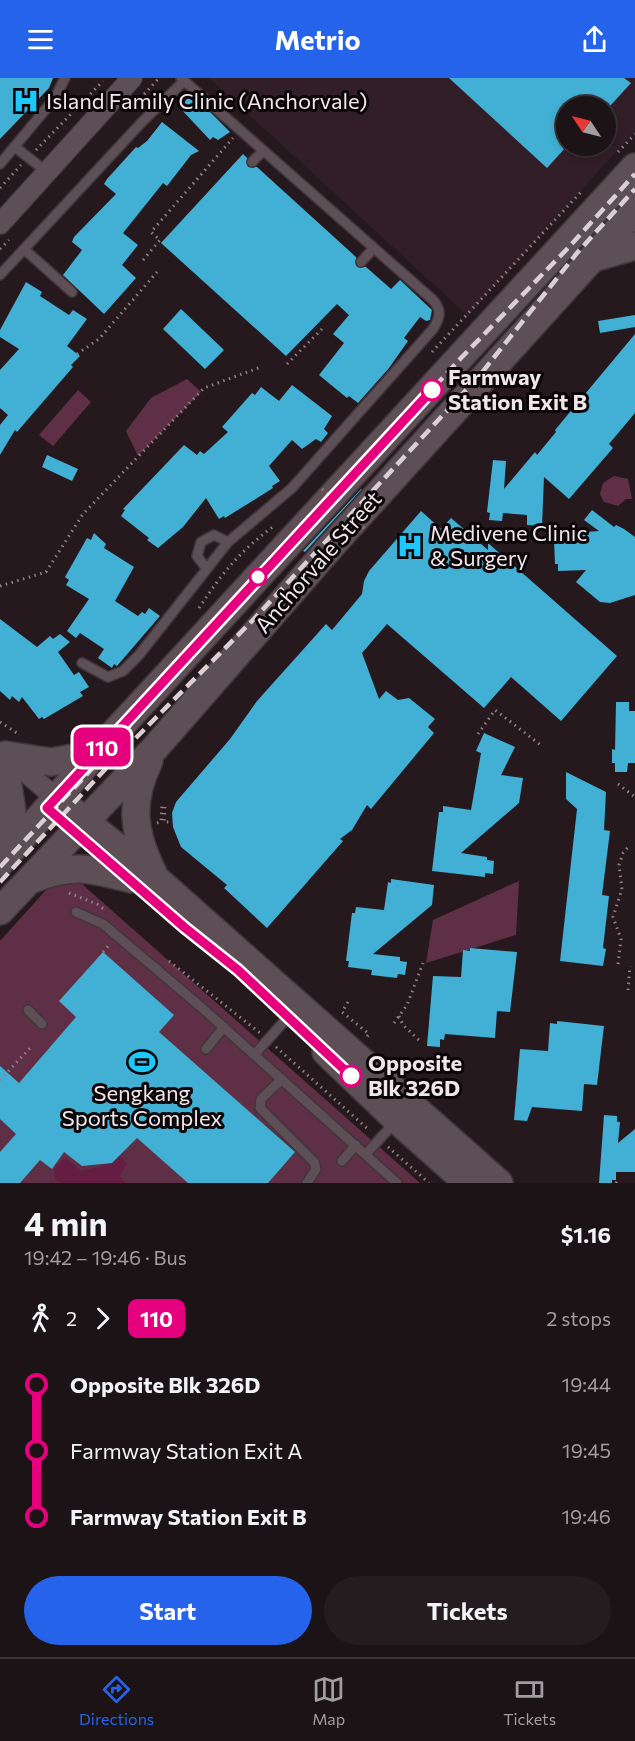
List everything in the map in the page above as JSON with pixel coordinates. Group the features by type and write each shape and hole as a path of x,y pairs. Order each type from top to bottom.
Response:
{"street":[{"path":"0,224 132,78"},
{"name":"Anchorvale Street","path":"2,860 95,754 630,182"},
{"name":"Anchorvale Street","path":"0,911 26,881 155,748 334,543 635,211"},
{"path":"591,259 635,246"},
{"path":"142,878 136,822 136,794 155,748"},
{"path":"3,762 51,762 95,754"},
{"path":"3,762 499,1183"},
{"path":"2,860 12,811 3,762"},
{"path":"26,881 68,867 142,878 289,1016 388,1130 468,1183"}],"lane":[{"path":"0,164 55,98 65,78"},
{"path":"0,275 183,79 439,307 436,324 292,488 228,542 206,568 164,627 123,671 108,677 82,663"},
{"path":"15,147 48,173"},
{"path":"252,162 263,151"},
{"path":"24,249 72,292"},
{"path":"362,262 373,249"},
{"path":"206,568 197,556 201,542 214,535 228,542"},
{"path":"76,912 103,924 254,1054 397,1183"},
{"path":"28,1010 42,1024"},
{"path":"254,1054 289,1016"},
{"path":"206,1049 224,1028"},
{"path":"282,1079 261,1099 260,1108 314,1162 316,1169 307,1183"},
{"path":"366,1154 388,1130"},
{"path":"342,1161 356,1145"}],"path":[{"path":"0,188 106,78"},
{"path":"151,232 240,131"},
{"path":"142,260 160,240 145,227"},
{"path":"77,354 99,339 157,272"},
{"path":"287,364 324,327"},
{"path":"0,586 46,573 83,514 204,388 261,367"},
{"path":"322,489 332,498"},
{"path":"354,519 364,528"},
{"path":"478,734 495,710 542,746"},
{"path":"618,784 635,797"},
{"path":"152,823 173,822"},
{"path":"618,964 617,951 621,939 613,917 620,902 619,865 623,853 630,845"},
{"path":"69,893 97,904 111,915"},
{"path":"162,956 268,1040 388,1130 429,1183"},
{"path":"394,1023 416,986 423,963"},
{"path":"628,990 630,966"},
{"path":"348,1002 342,1011 369,1034 366,1038"},
{"path":"399,1016 403,1024 421,1042"},
{"path":"0,1080 31,1047"}],"shaded area":[{"path":"209,78 635,78 635,131 616,152 616,96 556,96 556,156 612,156 468,316"},
{"path":"187,379 201,392 138,456 126,431 151,398"},
{"path":"78,390 91,402 53,446 39,435"},
{"path":"614,476 628,479 632,499 626,499 618,506 604,502 600,494 603,483"},
{"name":"Sengkang Sports Complex","path":"65,869 420,1183 0,1183 0,941"},
{"path":"519,881 516,935 426,963 433,920"},
{"path":"120,1156 127,1163 120,1176 125,1183 62,1183 55,1179 56,1166 66,1158 81,1171 96,1168"}],"building":[{"path":"0,78 53,78 49,88 0,139"},
{"path":"449,78 624,78 631,83 616,99 616,96 556,96 556,156 558,156 547,168"},
{"path":"190,95 230,132 218,140 213,137 210,140 180,108"},
{"path":"162,122 199,151 191,155 167,186 163,183 123,233 138,245 122,265 136,278 104,314 63,275 82,250 72,242 74,237 116,194 104,184 107,179 136,147 138,148 147,141"},
{"path":"243,154 247,158 248,167 257,167 356,257 357,267 366,267 391,289 400,280 432,310 430,320 426,321 420,317 404,338 408,341 389,368 358,403 349,396 347,398 319,375 344,343 333,334 349,315 337,304 286,356 161,243"},
{"path":"26,282 42,292 40,296 69,315 73,310 87,319 67,346 80,356 71,365 73,367 17,432 15,430 0,455 0,425 8,415 0,408 0,370 19,349 0,337 0,330"},
{"path":"181,309 224,350 205,369 163,329"},
{"path":"635,315 635,327 600,333 598,321"},
{"path":"635,334 635,413 609,444 613,448 569,499 544,477 542,526 527,525 527,515 503,513 502,521 489,520 490,513 487,512 493,460 506,461 504,489 535,452 537,455"},
{"path":"292,385 332,416 324,429 328,433 321,442 316,439 302,449 292,440 269,466 280,481 272,486 273,488 225,518 224,516 219,519 206,498 183,527 158,548 121,516 125,510 123,509 184,445 197,455 200,451 204,454 228,432 222,427 252,393 255,395 261,387 279,401"},
{"path":"47,455 78,469 72,481 42,467"},
{"path":"361,489 305,552 303,551"},
{"path":"592,510 614,527 616,525 635,537 635,595 610,603 600,602 576,582 586,570 558,571 558,564 555,564 554,540 571,539 571,533 599,531 584,520"},
{"path":"421,511 441,529 451,518 488,550 488,543 617,656 561,721 511,677 484,708 387,624 362,653 379,699 386,691 398,700 409,698 435,719 428,727 434,733 371,809 367,805 352,830 340,839 343,841 267,928 224,888 227,885 181,847 173,827 172,813 176,802 230,739 257,701 326,624 332,630 362,594 364,581 369,571"},
{"path":"94,533 106,544 104,548 134,567 115,601 138,616 142,612 145,614 149,608 160,616 117,666 114,664 112,668 98,658 104,649 80,633 76,638 67,631 89,599 66,585 69,580 65,577 87,538 91,540"},
{"path":"0,619 37,647 50,636 53,639 60,634 70,642 58,652 74,675 79,672 89,687 80,692 83,696 44,719 42,717 39,719 22,697 19,702 12,696 10,700 0,691"},
{"path":"616,702 629,702 629,711 635,711 635,763 628,763 627,772 615,772 615,763 612,763 612,749 615,750"},
{"path":"484,733 515,747 501,775 523,778 519,803 461,853 487,857 487,860 494,861 493,874 485,873 485,877 432,871 439,812 443,812 443,806 471,810 481,753 476,751"},
{"path":"566,772 606,792 604,830 610,831 602,895 609,896 603,966 560,961 577,809 566,799"},
{"path":"391,879 434,885 432,905 373,954 400,957 400,961 407,962 405,975 398,974 397,978 371,975 372,970 348,967 349,961 346,961 352,913 355,913 356,907 384,910 388,882 391,883"},
{"path":"470,948 517,952 510,1012 497,1011 495,1038 445,1034 444,1040 440,1039 440,1047 427,1046 433,976 461,977 463,950 470,951"},
{"path":"103,952 174,1015 159,1032 295,1152 268,1183 188,1183 137,1138 112,1163 82,1166 64,1152 52,1169 40,1160 20,1183 0,1183 0,1152 16,1134 0,1119 0,1066 19,1083 76,1017 59,1001"},
{"path":"557,1021 604,1026 597,1085 584,1084 582,1111 532,1107 527,1121 514,1120 520,1049 548,1051 550,1023 557,1024"},
{"path":"604,1115 617,1116 617,1122 620,1122 618,1143 635,1129 635,1172 616,1172 616,1180 612,1180 612,1183 599,1183"}],"railway":[{"path":"0,867 103,757 233,604 635,174"},
{"path":"0,882 111,763 254,619 480,375 577,253 635,189"}],"bus line":[{"name":"110","path":"351,1076 238,970 184,927 47,808 432,390"}],"place":[{"name":"Island Family Clinic (Anchorvale)","path":"26,101"},
{"name":"Farmway Station Exit B","path":"432,390"},
{"name":"Medivene Clinic & Surgery","path":"410,546"},
{"name":"Sengkang Sports Complex","path":"142,1062"},
{"name":"Opposite Blk 326D","path":"351,1076"}]}
